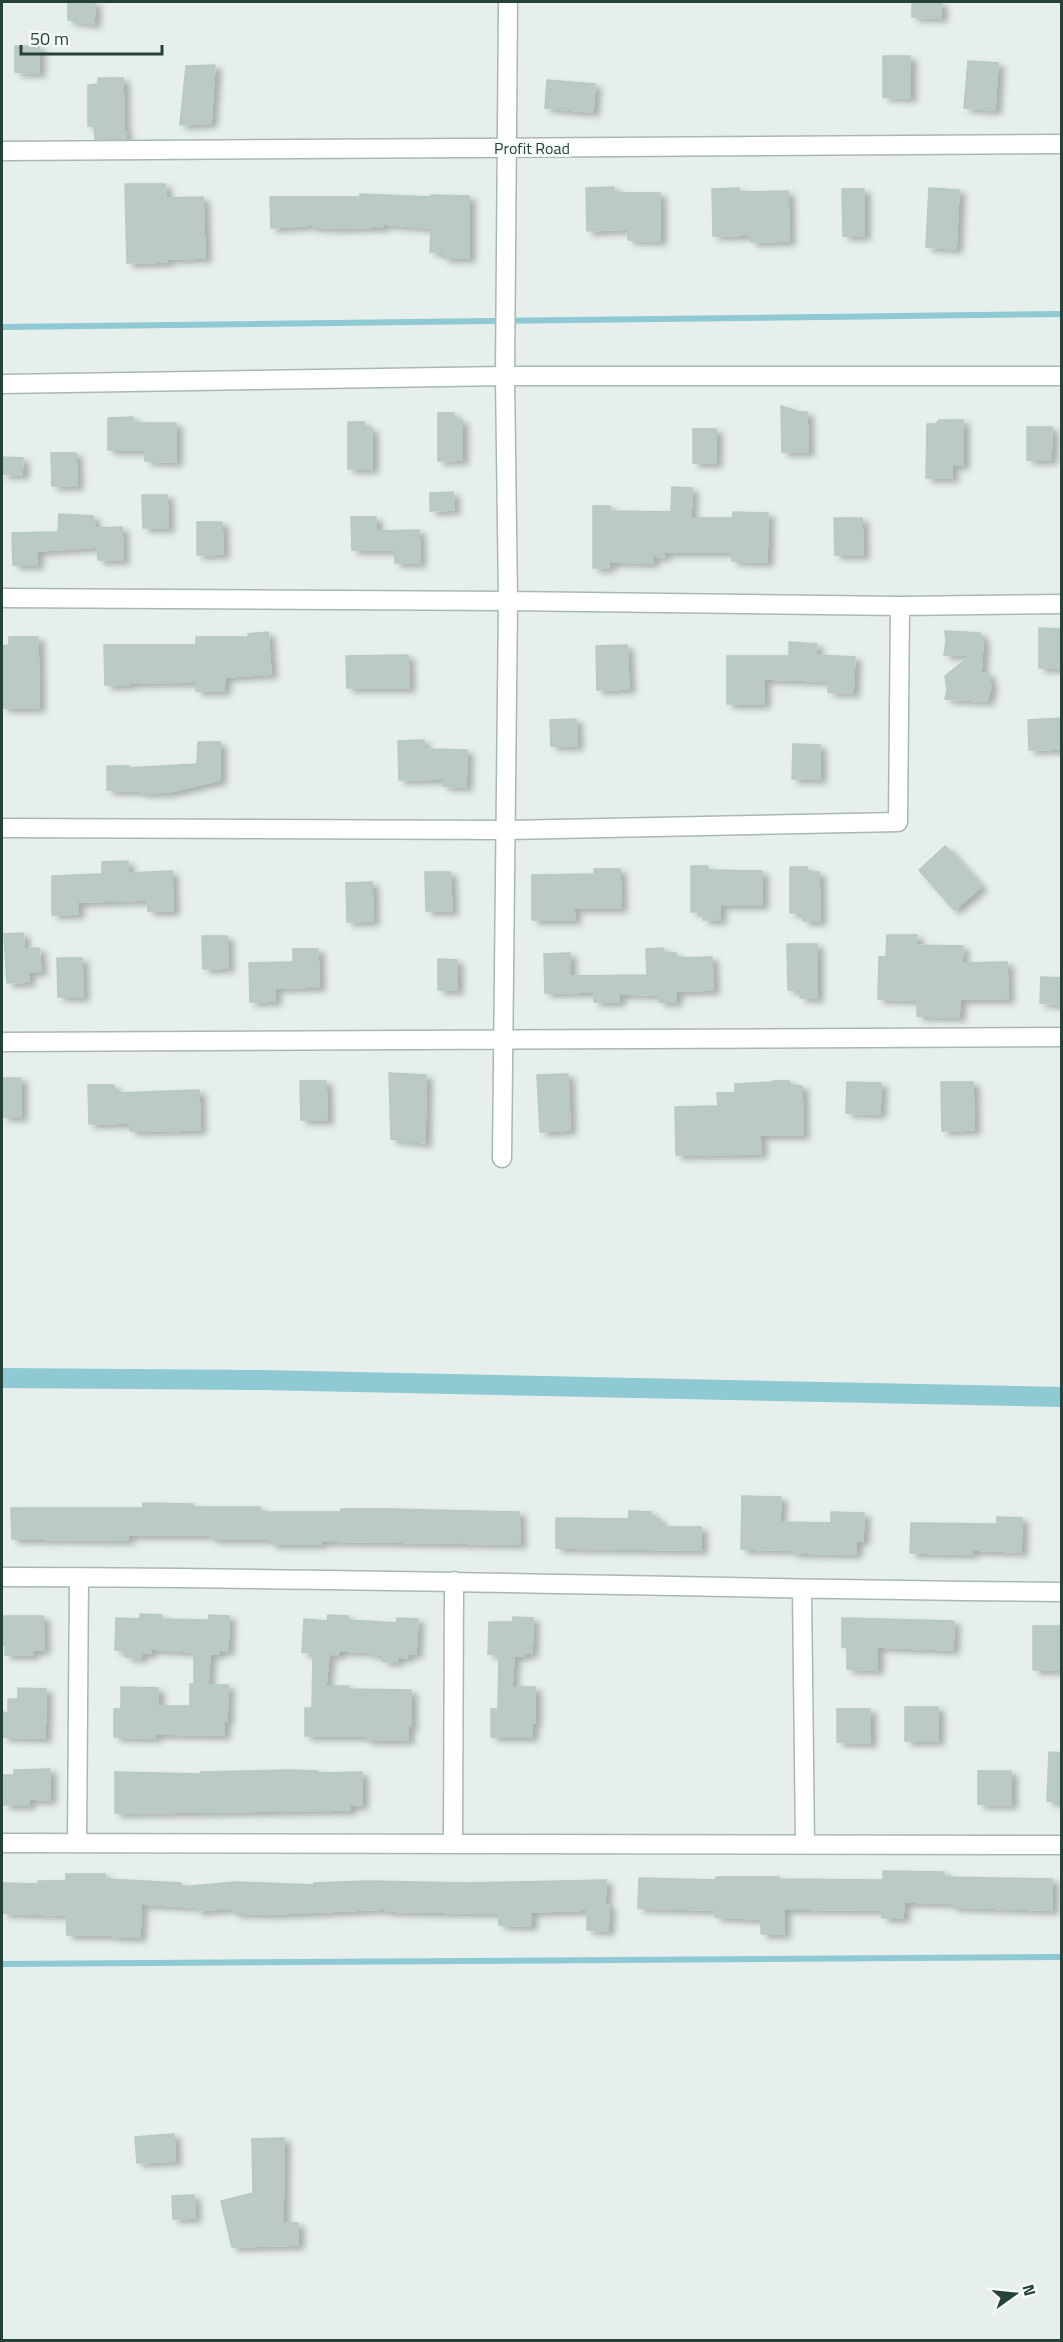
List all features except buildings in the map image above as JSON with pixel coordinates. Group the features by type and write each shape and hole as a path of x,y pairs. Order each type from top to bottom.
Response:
{"street":[{"path":"502,1158 508,601 505,376 508,2"},
{"name":"Profit Road","path":"2,151 1062,144"},
{"path":"2,384 505,376 1062,376"},
{"path":"2,598 900,606 1062,604"},
{"path":"2,828 506,830 898,822 900,606"},
{"path":"2,1042 1062,1037"},
{"path":"2,1577 454,1581 802,1590 1062,1592"},
{"path":"77,1842 79,1577"},
{"path":"453,1843 454,1581"},
{"path":"802,1590 805,1844"},
{"path":"2,1843 1062,1845"}],"waterway":[{"path":"2,327 1062,314"},
{"path":"2,1378 260,1380 1062,1397"},
{"path":"2,1964 1062,1957"}]}
